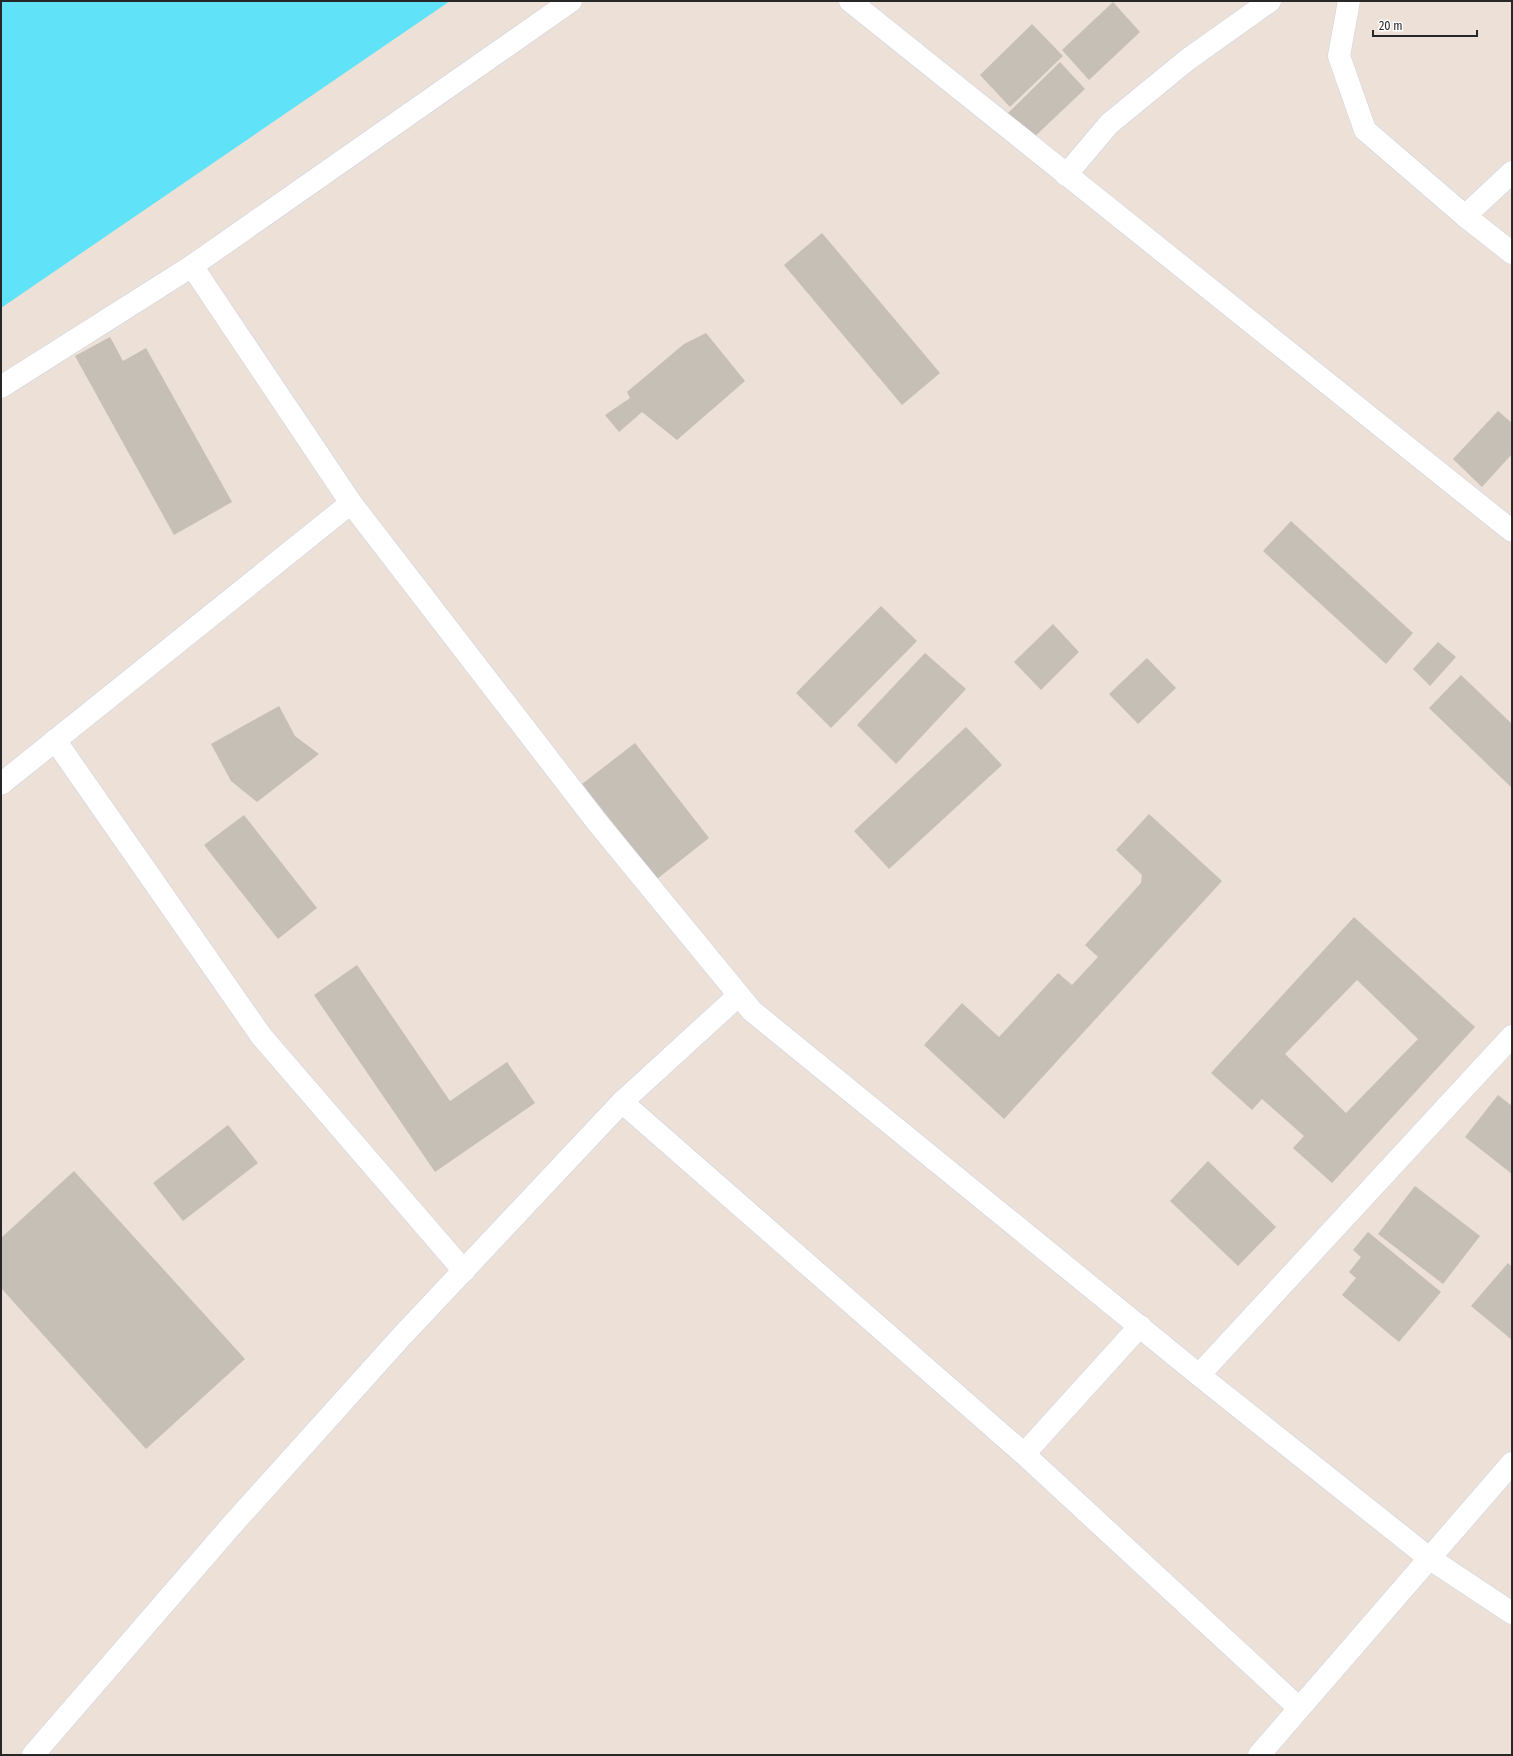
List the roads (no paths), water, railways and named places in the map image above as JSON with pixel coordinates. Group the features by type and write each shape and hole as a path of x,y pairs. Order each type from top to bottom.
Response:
{"street":[{"path":"1,386 192,266 572,1"},
{"path":"850,1 1512,531"},
{"path":"1066,175 1109,124 1187,60 1270,1"},
{"path":"1349,1 1339,56 1365,130 1465,216 1512,253"},
{"path":"1465,216 1512,172"},
{"path":"192,266 351,503 597,822 752,1011 1199,1375 1429,1558 1512,1613"},
{"path":"1,784 351,503"},
{"path":"55,740 262,1037 464,1271"},
{"path":"33,1755 231,1526 402,1337 622,1102 739,995"},
{"path":"1199,1375 1512,1036"},
{"path":"622,1102 1024,1454 1299,1708"},
{"path":"1024,1454 1140,1326"},
{"path":"1258,1755 1512,1463"}],"water":[{"path":"1,1 450,1 1,308"}]}
